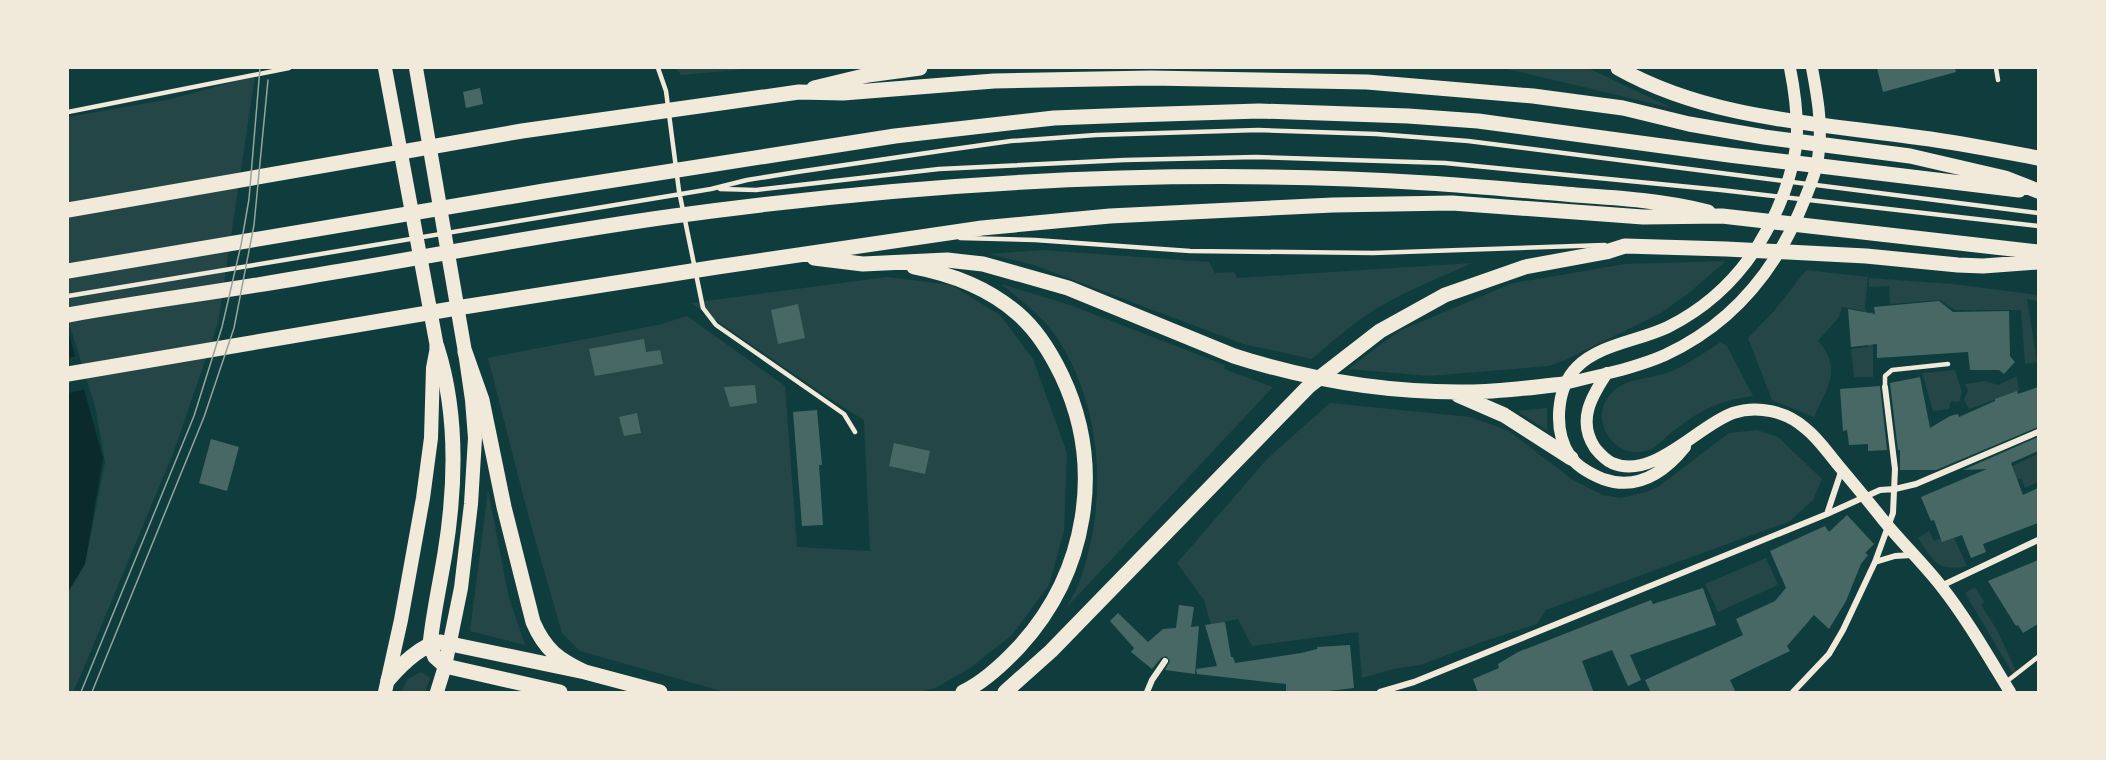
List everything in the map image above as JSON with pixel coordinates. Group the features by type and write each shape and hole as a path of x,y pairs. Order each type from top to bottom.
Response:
{"highway":[{"path":"68,210 522,131 799,92 856,78 920,68"},
{"path":"1618,68 1666,91 1725,109 1923,138 2038,158"},
{"path":"799,92 843,93 1047,79 1151,78 1367,82 1563,99 1623,108 1689,124 1764,137 1910,156 2005,178 2038,192"},
{"path":"68,271 372,219 811,149 928,132 1054,118 1259,111 1408,116 1478,121 1729,155 2038,192"},
{"path":"68,315 612,226 729,209 926,188 1046,181 1282,176 1455,185 1613,198 1678,204 1722,216"},
{"path":"68,374 463,307 982,228 1076,218 1334,205 1452,203 1642,218 1722,216 2038,252"},
{"path":"1005,693 1059,643 1309,386 1380,330 1445,295 1525,267 1606,252 1626,246 1866,256 1966,265 2038,262"},
{"path":"802,256 862,264 947,260 983,264 1068,288 1197,342 1260,364 1346,383 1447,392 1503,390 1564,384"},
{"path":"894,262 941,272 975,286 999,299 1019,314 1054,360 1068,389 1080,423 1085,465 1084,500 1078,543 1069,572 1050,608 1030,635 1006,662 963,693"},
{"path":"437,347 451,406 453,440 450,513 430,645 435,657 444,666 523,689 560,693"},
{"path":"465,352 482,400 504,507 533,622 540,639 550,650 566,663 585,672"},
{"path":"1447,392 1468,398 1504,415 1571,458"},
{"path":"386,686 411,657 430,645 441,642 585,672 660,693"},
{"path":"503,693 523,689"}],"main road":[{"path":"385,68 437,347 431,438 423,498 401,620 386,686"},
{"path":"416,68 465,352 475,438 471,504 461,588 437,693"},
{"path":"1690,441 1677,457 1646,479 1630,484 1601,478 1587,471 1571,458 1561,437 1560,422 1564,384 1588,358 1665,328 1691,315 1731,281 1759,245 1781,199 1795,155 1797,131 1790,68"},
{"path":"1564,384 1640,365 1697,338 1720,322 1742,302 1772,264 1789,237 1815,173 1819,150 1820,114 1812,68"},
{"path":"1607,374 1590,400 1586,414 1588,433 1601,456 1619,465 1639,465 1655,460 1690,441 1719,420 1748,410 1769,410 1804,427 1941,586 2007,688"}],"street":[{"path":"1793,693 1828,654 1843,630 1875,562 1893,513 1894,448 1886,387"},
{"path":"1380,693 1414,682 1827,514 1880,490 1916,484 2038,432"},
{"path":"1827,514 1842,470"},
{"path":"1941,586 2038,540"},
{"path":"1875,562 1895,556 1913,555"},
{"path":"1147,693 1152,680 1165,661"}],"lane":[{"path":"252,68 254,74"},
{"path":"68,112 289,68"},
{"path":"658,68 666,91 679,191 704,308 716,325 844,414 855,432"},
{"path":"1996,68 1998,80"},
{"path":"68,296 711,189 747,180 797,172 1011,141 1096,135 1258,130 1376,134 1468,141 2038,213"},
{"path":"711,189 756,190 939,169 1125,160 1256,157 1446,163 2038,225"},
{"path":"934,237 1035,240 1190,251 1373,253 1626,246"},
{"path":"1886,387 1885,376 1892,370 1948,364"},
{"path":"2007,688 2038,657"}],"shaded area":[{"path":"676,68 758,68 681,75"},
{"path":"1496,68 1588,68 1672,108 1507,69"},
{"path":"255,76 218,323 174,451 80,677 73,692 68,692 68,592 85,564 105,462 95,406 68,320 68,117 171,99"},
{"path":"1042,250 1209,262 1215,273 1234,272 1237,278 1472,263 1379,307 1352,325 1312,359 1243,344 1034,265 989,254"},
{"path":"1726,261 1661,313 1549,366 1429,376 1348,369 1399,331 1513,283 1625,264"},
{"path":"1806,270 1868,277 1865,307 1867,313 1873,312 1873,377 1854,377 1851,349 1868,347 1864,311 1842,307 1839,317 1818,341 1826,351 1831,369 1828,387 1814,417 1772,400 1748,338 1774,311"},
{"path":"887,277 951,285 1000,315 1033,359 1067,453 1064,531 1049,585 1012,635 970,668 935,688 920,692 725,692 580,651 562,633 529,518 488,358 658,325 687,316 785,386 797,547 870,551 864,420 691,303"},
{"path":"1869,278 1953,284 2038,295 2038,301 2027,299 2037,362 2025,364 2021,310 1955,310 1940,300 1890,304 1889,286 1869,287"},
{"path":"1001,284 1070,305 1225,365 1224,369 1273,387 1066,608 1080,580 1095,519 1096,456 1092,425 1084,394 1057,338 1038,316"},
{"path":"68,331 103,458 85,564 68,592"},
{"path":"1721,342 1727,346 1753,396 1709,408 1681,425 1649,450 1630,451 1614,442 1604,427 1602,417 1604,404 1615,390 1631,381 1676,369"},
{"path":"1955,370 1962,392 1959,402 1952,401 1949,409 1933,411 1922,373"},
{"path":"2017,376 2019,391 1969,409 1964,400 1968,390 1965,384 1985,381 1998,385"},
{"path":"1330,403 1470,417 1509,431 1573,480 1603,495 1621,498 1658,487 1729,433 1757,430 1778,437 1822,479 1813,500 1790,521 1546,610 1537,624 1420,665 1393,669 1362,678 1358,632 1252,646 1238,619 1211,625 1204,600 1177,563 1267,459"},
{"path":"1547,408 1547,430 1517,411"},
{"path":"2038,454 2038,482 2025,488 2021,478 2014,481 2008,468"},
{"path":"488,490 509,598 525,645 470,631"},
{"path":"1929,531 1934,541 1952,534 1967,566 1942,566 1932,559 1918,538"},
{"path":"1766,558 1778,585 1718,612 1705,584"},
{"path":"1975,587 1984,602 1981,605 1997,630 2016,671 2013,674 1965,593"},
{"path":"421,672 430,678 425,692 401,692 408,679"}],"pier":[{"path":"77,356 87,389 68,393 68,358"}],"building":[{"path":"1877,68 1955,68 1956,72 1883,92"},
{"path":"480,88 483,104 466,108 463,92"},
{"path":"1939,301 1953,312 2009,311 2010,356 2015,362 2004,374 1999,370 1970,370 1968,352 1877,358 1877,344 1851,347 1848,309 1875,314 1874,307"},
{"path":"798,304 805,338 778,344 771,310"},
{"path":"644,339 646,352 660,350 663,364 595,376 589,349"},
{"path":"1920,377 1930,428 1950,416 1958,414 1959,417 1995,399 2038,387 2038,427 1936,470 1900,470 1900,450 1898,450 1890,383"},
{"path":"755,385 757,403 730,407 724,387"},
{"path":"1880,386 1887,450 1868,451 1868,444 1849,445 1847,430 1843,431 1840,389"},
{"path":"817,410 822,465 819,465 823,525 802,526 793,412"},
{"path":"637,413 641,433 624,436 619,417"},
{"path":"2038,437 2038,451 2011,463 2023,495 2038,488 2038,523 1983,544 1986,552 1971,558 1962,535 1942,542 1934,520 1931,521 1921,497 1987,469 1963,470"},
{"path":"211,439 239,447 227,491 199,483"},
{"path":"894,443 930,451 925,474 889,466"},
{"path":"1847,515 1874,544 1865,553 1868,555 1861,564 1846,601 1829,629 1814,615 1787,646 1790,651 1730,680 1736,693 1651,693 1645,680 1743,635 1736,619 1775,601 1786,588 1770,551 1825,526 1829,532"},
{"path":"2038,560 2038,624 2023,633 2018,625 2016,626 1988,581"},
{"path":"1703,588 1716,625 1630,655 1641,680 1628,686 1612,650 1582,661 1594,693 1478,693 1473,679 1499,668 1498,664 1518,652 1651,600 1653,604"},
{"path":"1179,605 1194,607 1191,627 1199,626 1195,674 1165,670 1170,661 1166,656 1161,658 1152,669 1131,652 1134,648 1110,621 1118,613 1148,642 1163,629 1176,628"},
{"path":"1225,622 1231,657 1235,663 1301,653 1317,649 1317,647 1350,645 1354,688 1311,693 1286,693 1286,684 1197,674 1196,669 1217,666 1205,625"}],"tram line":[{"path":"81,692 194,416 222,327 249,199 260,68"},
{"path":"92,692 204,417 234,328 254,225 268,80"}]}
